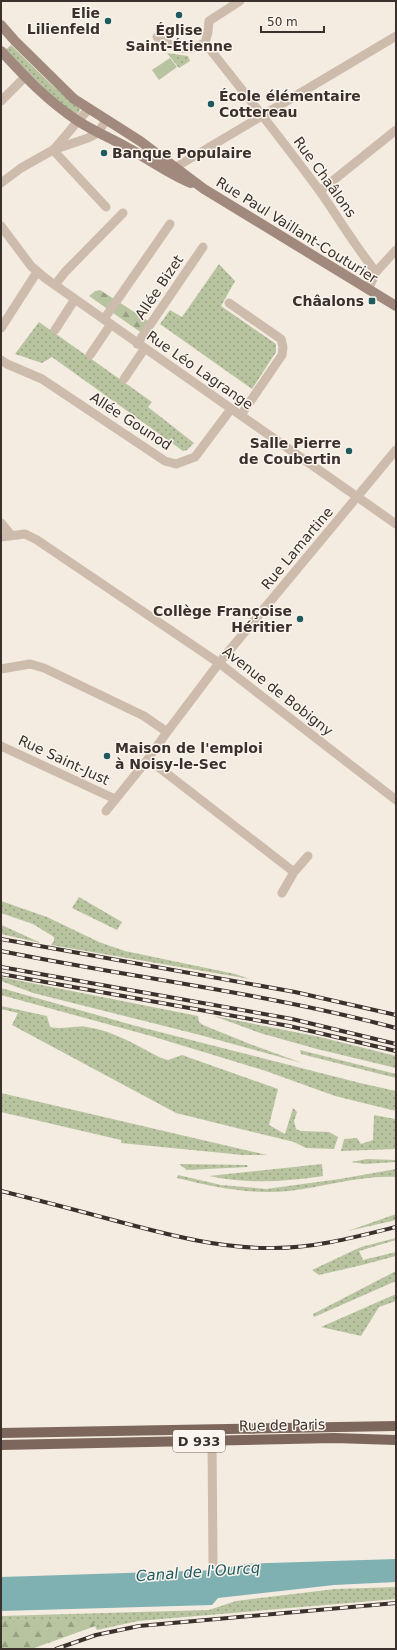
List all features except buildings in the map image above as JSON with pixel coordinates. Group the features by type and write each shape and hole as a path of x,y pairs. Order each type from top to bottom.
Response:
{"main road":[{"name":"Rue Paul Vaillant-Couturier","path":"1,25 58,85 89,110 140,141 204,189 396,306"},
{"name":"Rue Paul Vaillant-Couturier","path":"1,51 44,95 77,120 98,133 130,149 177,178 204,189"},
{"name":"Rue de Paris","path":"1,1433 396,1426"},
{"name":"Rue de Paris","path":"1,1445 334,1438 396,1440"}],"street":[{"path":"157,37 172,47 197,48 205,43 209,21 236,2"},
{"path":"176,167 396,36"},
{"name":"Rue Chaâlons","path":"205,43 320,191 376,272"},
{"path":"1,101 25,77"},
{"path":"53,150 69,133 77,120 89,110"},
{"path":"1,183 21,168 53,150 98,133 106,120"},
{"path":"320,191 396,130"},
{"path":"130,149 136,146 140,141"},
{"path":"53,150 106,207"},
{"path":"55,286 65,272 123,213"},
{"path":"90,355 108,322 170,224"},
{"name":"Rue Léo Lagrange","path":"1,226 37,272 55,286 396,524"},
{"name":"Allée Bizet","path":"124,378 141,346 204,247"},
{"path":"368,290 376,272 396,250"},
{"path":"1,328 37,272"},
{"path":"55,330 75,300"},
{"path":"229,304 281,340 283,347 282,354 241,415"},
{"name":"Allée Gounod","path":"1,360 42,379 165,461 176,464 195,458 231,409"},
{"name":"Rue Lamartine","path":"219,663 396,450"},
{"path":"1,523 11,535"},
{"name":"Avenue de Bobigny","path":"1,537 25,534 37,540 219,663 396,800"},
{"name":"Rue Saint-Just","path":"106,811 148,759 166,732 219,663"},
{"path":"1,669 30,664 44,668 144,716 166,732"},
{"name":"Rue Saint-Just","path":"1,746 115,799"},
{"path":"148,759 294,872"},
{"path":"282,893 294,872 308,856"},
{"path":"212,1441 213,1563"}],"green space":[{"path":"11,45 53,86 80,109 76,115 65,108 5,50"},
{"path":"167,53 188,56 190,61 179,68"},
{"path":"170,58 177,67 159,80 152,70"},
{"path":"219,264 235,281 221,306 276,344 276,352 252,389 160,324 170,310 182,317"},
{"path":"100,290 153,324 146,336 89,296 95,291"},
{"path":"39,322 152,402 148,407 194,443 187,450 183,451 52,357 42,363 15,354"},
{"path":"79,897 122,922 117,930 72,908"},
{"path":"1,901 47,917 99,942 125,951 235,974 250,979 51,945 54,941 54,937 33,924 1,913"},
{"path":"1,925 6,927 41,943 1,934"},
{"path":"1,977 198,1016 199,1022 203,1025 302,1063 200,1035 33,993 1,981"},
{"path":"1,988 136,1026 396,1091 396,1111 335,1096 263,1070 151,1036 1,995"},
{"path":"1,1006 47,1016 50,1027 87,1027 97,1029 126,1040 161,1058 168,1060 182,1055 278,1089 269,1125 285,1134 293,1108 297,1112 294,1121 296,1129 301,1131 329,1132 338,1137 334,1149 306,1148 294,1142 176,1113 12,1025 18,1013 1,1009"},
{"path":"214,1016 320,1037 396,1056 396,1068 317,1049 260,1033"},
{"path":"300,1050 396,1074 396,1078 301,1054"},
{"path":"1,1093 267,1155 243,1155 121,1143 121,1140 1,1112"},
{"path":"374,1115 395,1119 396,1149 341,1151 344,1139 357,1138 361,1144 373,1140"},
{"path":"367,1159 396,1160 396,1162 365,1164 351,1162"},
{"path":"179,1164 247,1165 248,1167 187,1170"},
{"path":"322,1164 323,1176 294,1180 252,1181 224,1179 209,1176"},
{"path":"396,1169 396,1177 369,1178 275,1192 233,1189 177,1178 178,1175 221,1185 266,1189 340,1179"},
{"path":"396,1214 396,1220 348,1231"},
{"path":"396,1238 396,1240 359,1251 363,1260 396,1252 396,1256 319,1275 312,1270 361,1247"},
{"path":"396,1271 396,1281 314,1317 313,1314"},
{"path":"396,1294 396,1301 379,1307 361,1336 321,1327"},
{"path":"396,1587 396,1599 138,1621 97,1630 95,1626 31,1649 1,1649 1,1616 209,1610 236,1601 335,1589"},
{"path":"92,1619 95,1626 31,1649 1,1649 1,1622"}],"water":[{"name":"Canal de l'Ourcq","path":"396,1559 396,1582 334,1585 218,1598 212,1605 1,1611 1,1577 220,1570 242,1564"}],"railway":[{"path":"1,939 295,992 396,1015"},
{"path":"1,951 249,995 396,1028"},
{"path":"1,967 292,1019 396,1044"},
{"path":"1,974 289,1026 396,1051"},
{"path":"1,1191 161,1233 198,1241 255,1248 289,1248 320,1244 396,1227"},
{"path":"56,1649 96,1635 139,1626 396,1603"}],"place":[{"name":"Église Saint-Étienne","path":"179,15"},
{"name":"Elie Lilienfeld","path":"108,21"},
{"name":"École élémentaire Cottereau","path":"211,104"},
{"name":"Banque Populaire","path":"104,153"},
{"name":"Châalons","path":"372,301"},
{"name":"Salle Pierre de Coubertin","path":"349,451"},
{"name":"Collège Françoise Héritier","path":"300,619"},
{"name":"Maison de l'emploi à Noisy-le-Sec","path":"107,756"}]}
